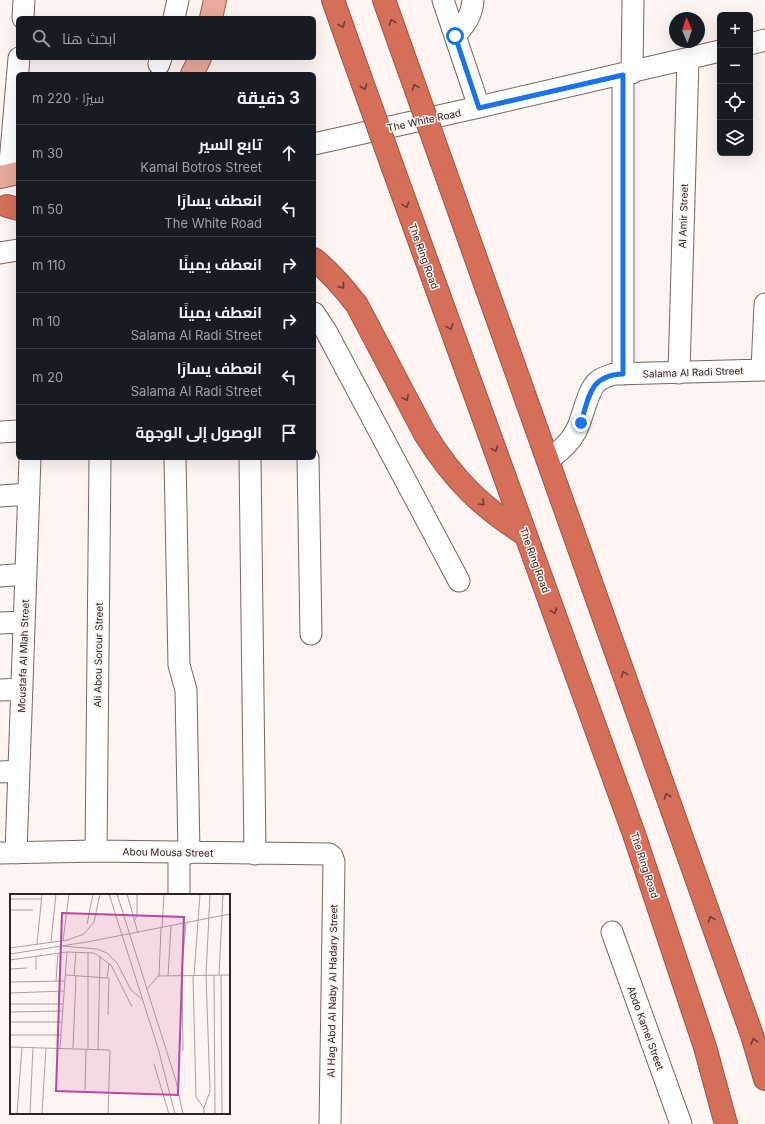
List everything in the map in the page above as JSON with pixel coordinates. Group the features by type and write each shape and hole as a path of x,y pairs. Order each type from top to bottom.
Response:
{"highway":[{"name":"The Ring Road","path":"333,0 634,834 705,1047 726,1124"},
{"path":"384,0 752,1035 765,1079"},
{"path":"316,261 327,269 343,286 357,305 425,434 452,473 486,507 505,522 526,535"}],"main road":[{"path":"211,16 215,0"},
{"path":"193,72 199,60"}],"street":[{"path":"23,16 24,0"},
{"path":"174,16 178,0"},
{"path":"443,0 479,108"},
{"path":"455,36 468,22 473,6 473,0"},
{"path":"623,374 627,74 634,0"},
{"path":"753,43 765,40"},
{"name":"The White Road","path":"316,144 479,108 717,52"},
{"name":"Al Amir Street","path":"679,373 688,59"},
{"path":"18,72 19,60"},
{"path":"9,175 16,93"},
{"path":"0,253 16,250"},
{"path":"763,370 765,304"},
{"path":"316,316 326,331 459,581"},
{"name":"Salama Al Radi Street","path":"548,460 559,452 575,433 581,423 596,382 604,377 614,374 763,370"},
{"path":"0,432 16,431"},
{"name":"Moustafa Al Mlah Street","path":"8,853 10,771 22,689 30,460"},
{"name":"Ali Abou Sorour Street","path":"96,851 100,460"},
{"path":"175,460 179,665 186,690 184,853 180,894"},
{"path":"250,460 255,854"},
{"path":"308,460 312,634"},
{"path":"0,496 29,494"},
{"path":"0,576 26,574"},
{"path":"0,623 24,622"},
{"path":"0,690 22,689"},
{"name":"Abou Mousa Street","path":"8,853 96,851 329,854 334,859"},
{"name":"Al Hag Abd Al Naby Al Hadary Street","path":"330,1124 334,859"},
{"name":"Abdo Kamel Street","path":"612,932 681,1124"}],"route":[{"path":"455,36 479,108 623,75 623,374 614,374 604,377 596,382 588,400 581,423"}]}
